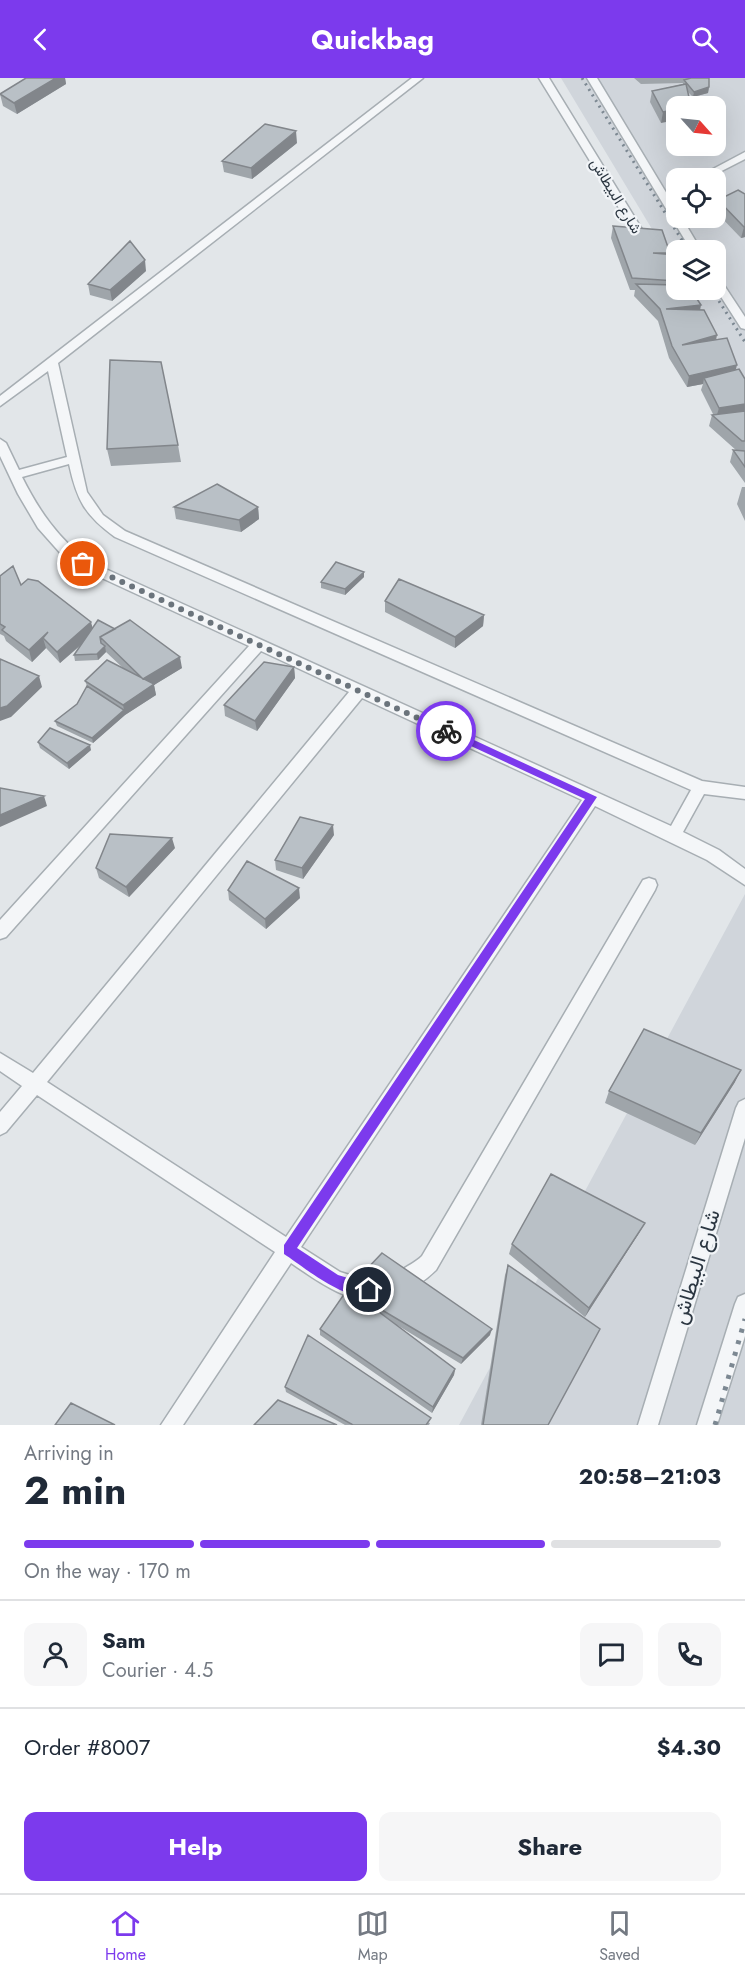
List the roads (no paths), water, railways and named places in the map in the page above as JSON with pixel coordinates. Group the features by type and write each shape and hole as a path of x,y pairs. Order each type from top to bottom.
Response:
{"lane":[{"path":"0,402 418,78"},
{"name":"شارع البيطاش","path":"544,78 654,257"},
{"path":"592,78 666,194"},
{"path":"719,168 745,154"},
{"path":"726,296 745,326"},
{"path":"52,362 81,492 88,505 103,522 120,534 700,787 745,793"},
{"path":"0,443 40,524 67,553 100,573 674,835 713,855 745,878"},
{"path":"15,475 73,459"},
{"path":"0,932 258,645"},
{"path":"0,1126 360,691"},
{"path":"674,835 700,787"},
{"path":"171,1425 592,797"},
{"path":"0,1061 333,1280 351,1287 369,1290 388,1288 406,1281 429,1263 649,885"},
{"name":"شارع البيطاش","path":"648,1425 745,1108"},
{"path":"707,1425 745,1304"}],"railway":[{"path":"582,78 682,240"},
{"path":"718,300 745,342"},
{"path":"715,1425 745,1319"}]}
